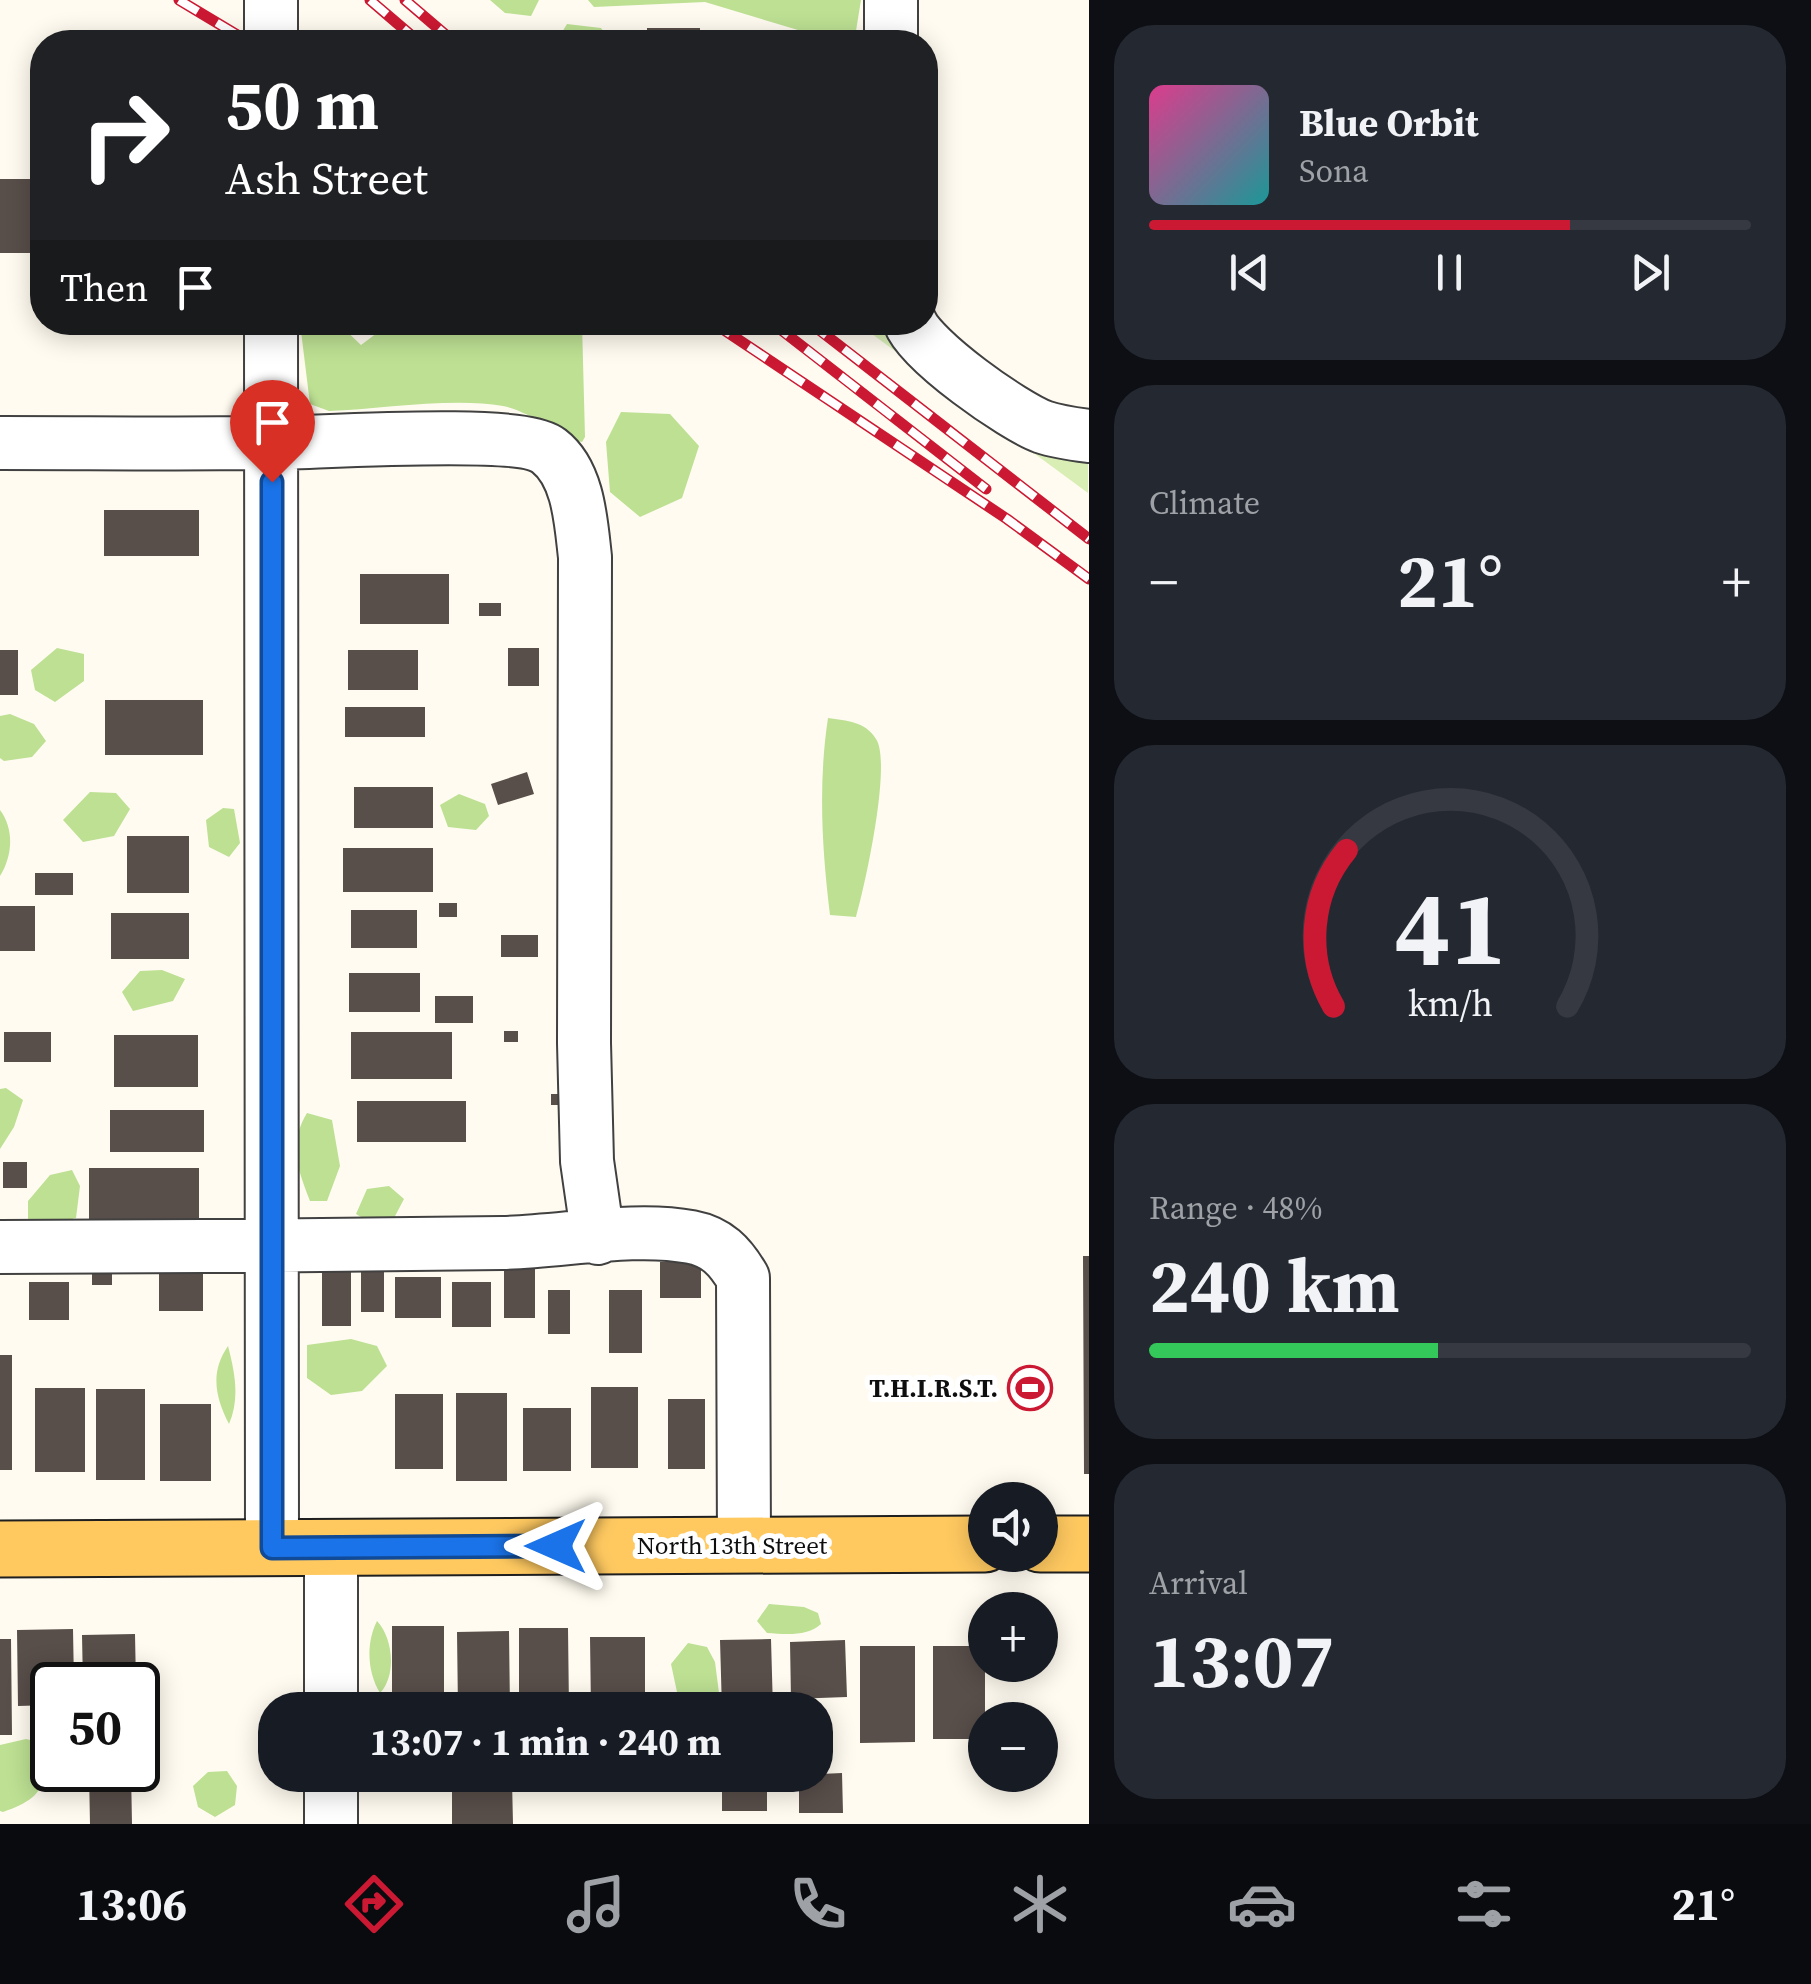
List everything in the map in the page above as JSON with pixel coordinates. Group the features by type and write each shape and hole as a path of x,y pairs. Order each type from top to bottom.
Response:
{"main road":[{"name":"North 13th Street","path":"0,1549 968,1544"},
{"path":"1058,1544 1088,1544"}],"street":[{"path":"272,0 272,30"},
{"path":"891,0 891,30"},
{"path":"272,335 272,1548"},
{"path":"918,335 945,362 1018,415 1041,426 1088,436"},
{"path":"0,443 272,443 414,438 528,443 547,449 569,478 580,515 585,557 584,1063 586,1161 598,1238"},
{"path":"0,1248 543,1242 654,1234 694,1238 720,1248 743,1278 744,1545"},
{"path":"330,1547 331,1692"},
{"path":"331,1792 331,1824"}],"green space":[{"path":"490,0 539,0 531,16 505,13"},
{"path":"588,0 861,0 856,30 798,30 705,2 594,7"},
{"path":"567,24 602,30 563,30"},
{"path":"301,335 351,335 361,345 374,335 582,335 582,442 503,406 440,403 329,411 310,404"},
{"path":"873,335 914,335 1088,451 1088,493"},
{"path":"621,412 670,414 699,446 682,498 640,517 610,492 606,442"},
{"path":"57,648 84,654 84,681 55,702 35,690 31,670"},
{"path":"10,714 34,724 46,741 32,757 4,761 0,758 0,716"},
{"path":"828,718 867,729 880,752 879,798 856,917 830,915 822,816"},
{"path":"90,792 116,793 130,809 114,836 83,842 63,820"},
{"path":"459,794 485,804 489,816 476,830 448,827 440,805"},
{"path":"223,808 234,809 240,843 229,857 209,847 206,820"},
{"path":"0,810 8,826 10,843 0,876"},
{"path":"162,970 185,979 173,1001 133,1011 122,992 140,971"},
{"path":"6,1088 23,1100 14,1127 0,1149 0,1089"},
{"path":"307,1113 332,1120 340,1166 327,1201 310,1201 298,1167 296,1146"},
{"path":"72,1170 80,1186 76,1218 49,1224 28,1220 28,1201 50,1175"},
{"path":"389,1186 404,1199 394,1218 374,1225 356,1214 367,1189"},
{"path":"351,1339 377,1346 387,1366 362,1391 331,1395 307,1378 307,1345"},
{"path":"228,1346 235,1385 229,1424 217,1385 219,1365"},
{"path":"769,1604 804,1607 818,1613 821,1624 803,1633 767,1633 757,1621"},
{"path":"377,1621 387,1637 391,1657 389,1677 381,1692 372,1676 371,1638"},
{"path":"688,1643 707,1647 715,1662 719,1692 677,1692 671,1664"},
{"path":"30,1740 30,1792 37,1792 3,1812 0,1811 0,1745"},
{"path":"227,1771 237,1786 235,1805 215,1817 198,1807 193,1786 208,1772"}],"building":[{"path":"647,28 700,28 700,30"},
{"path":"0,179 30,179 30,253 0,253"},
{"path":"104,510 199,510 199,556 104,556"},
{"path":"360,574 449,574 449,624 360,624"},
{"path":"479,603 501,603 501,616 479,616"},
{"path":"508,648 539,648 539,686 508,686"},
{"path":"0,650 18,650 18,695 0,695"},
{"path":"348,650 418,650 418,690 348,690"},
{"path":"105,700 203,700 203,755 105,755"},
{"path":"345,707 425,707 425,737 345,737"},
{"path":"527,772 534,794 498,805 491,784"},
{"path":"354,787 433,787 433,828 354,828"},
{"path":"127,836 189,836 189,893 127,893"},
{"path":"343,848 433,848 433,892 343,892"},
{"path":"35,873 73,873 73,895 35,895"},
{"path":"439,903 457,903 457,917 439,917"},
{"path":"0,906 35,906 35,951 0,951"},
{"path":"351,910 417,910 417,948 351,948"},
{"path":"111,913 189,913 189,959 111,959"},
{"path":"501,935 538,935 538,957 501,957"},
{"path":"349,973 420,973 420,1012 349,1012"},
{"path":"435,996 473,996 473,1023 435,1023"},
{"path":"504,1031 518,1031 518,1042 504,1042"},
{"path":"4,1032 51,1032 51,1062 4,1062"},
{"path":"351,1032 452,1032 452,1079 351,1079"},
{"path":"114,1035 198,1035 198,1087 114,1087"},
{"path":"551,1094 563,1094 563,1105 551,1105"},
{"path":"357,1101 466,1101 466,1142 357,1142"},
{"path":"110,1110 204,1110 204,1152 110,1152"},
{"path":"3,1162 27,1162 27,1188 3,1188"},
{"path":"89,1168 199,1168 199,1220 89,1220"},
{"path":"1083,1256 1089,1256 1089,1474 1084,1474"},
{"path":"660,1262 701,1262 701,1298 660,1298"},
{"path":"159,1267 203,1267 203,1311 159,1311"},
{"path":"322,1267 351,1267 351,1326 322,1326"},
{"path":"504,1269 535,1269 535,1318 504,1318"},
{"path":"361,1270 384,1270 384,1312 361,1312"},
{"path":"92,1274 112,1274 112,1285 92,1285"},
{"path":"395,1277 441,1277 441,1318 395,1318"},
{"path":"29,1282 69,1282 69,1320 29,1320"},
{"path":"452,1282 491,1282 491,1327 452,1327"},
{"path":"548,1290 570,1290 570,1334 548,1334"},
{"path":"609,1290 642,1290 642,1353 609,1353"},
{"path":"0,1355 12,1355 12,1470 0,1470"},
{"path":"591,1387 638,1387 638,1468 591,1468"},
{"path":"35,1388 85,1388 85,1472 35,1472"},
{"path":"96,1389 145,1389 145,1480 96,1480"},
{"path":"456,1393 507,1393 507,1481 456,1481"},
{"path":"395,1394 443,1394 443,1469 395,1469"},
{"path":"668,1399 705,1399 705,1469 668,1469"},
{"path":"160,1404 211,1404 211,1481 160,1481"},
{"path":"523,1408 571,1408 571,1471 523,1471"},
{"path":"392,1626 444,1626 444,1692 392,1692"},
{"path":"519,1628 568,1628 569,1692 519,1692"},
{"path":"73,1629 74,1662 30,1662 30,1706 18,1706 17,1630"},
{"path":"509,1631 510,1692 458,1692 457,1632"},
{"path":"135,1634 136,1662 83,1662 82,1635"},
{"path":"590,1637 645,1637 645,1692 591,1692"},
{"path":"0,1639 11,1639 12,1735 0,1735"},
{"path":"771,1639 772,1692 721,1692 720,1640"},
{"path":"845,1640 847,1697 833,1698 833,1692 791,1692 790,1642"},
{"path":"860,1646 915,1646 915,1742 860,1743"},
{"path":"933,1646 968,1646 968,1682 985,1682 985,1702 968,1702 968,1739 933,1739"},
{"path":"833,1773 842,1773 843,1813 799,1813 799,1792 833,1792"},
{"path":"89,1792 131,1792 132,1824 90,1824"},
{"path":"452,1792 512,1792 513,1824 452,1824"},
{"path":"722,1792 767,1792 767,1811 722,1811"}],"railway":[{"path":"179,0 229,30"},
{"path":"370,0 405,30"},
{"path":"405,0 440,30"},
{"path":"731,335 1007,519 1089,579"},
{"path":"788,335 986,489"},
{"path":"826,335 1089,539"}],"place":[{"name":"T.H.I.R.S.T.","path":"1030,1388"}],"route":[{"path":"272,482 272,1548 556,1546"}]}
